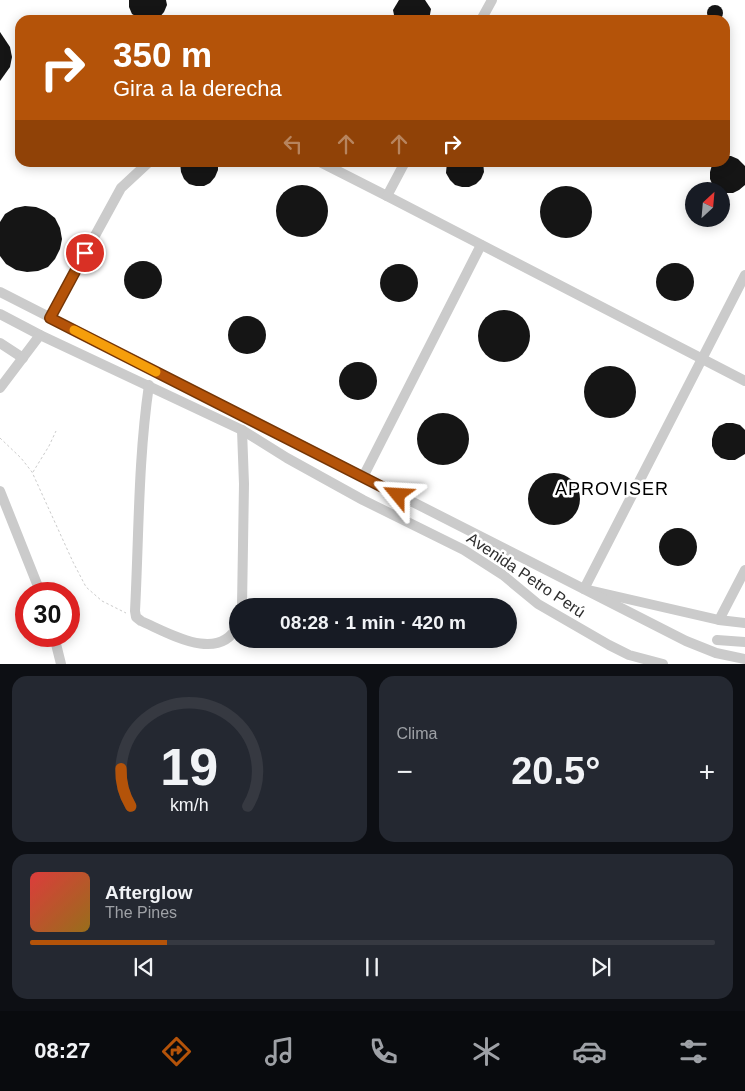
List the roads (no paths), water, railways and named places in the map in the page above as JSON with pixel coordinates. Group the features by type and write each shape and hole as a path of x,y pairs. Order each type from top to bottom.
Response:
{"street":[{"path":"484,15 492,0"},
{"path":"50,318 121,188 144,167"},
{"path":"330,167 745,380"},
{"path":"387,196 402,167"},
{"path":"363,476 481,245"},
{"path":"584,589 745,275"},
{"path":"0,292 695,645 745,659"},
{"name":"Avenida Petro Perú","path":"0,314 40,335 242,430 287,458 363,500 464,550 503,575 538,604 601,641 629,655 663,664"},
{"path":"0,388 40,335"},
{"path":"0,343 22,358"},
{"path":"149,385 142,431 136,617 141,621 200,645 218,645 229,638"},
{"path":"242,430 244,484 242,598"},
{"path":"0,491 36,582"},
{"path":"719,620 745,570"},
{"path":"584,589 719,620 745,623"},
{"path":"717,640 745,642"},
{"path":"57,647 61,664"}],"district":[{"name":"APROVISER","path":"612,489"}]}
